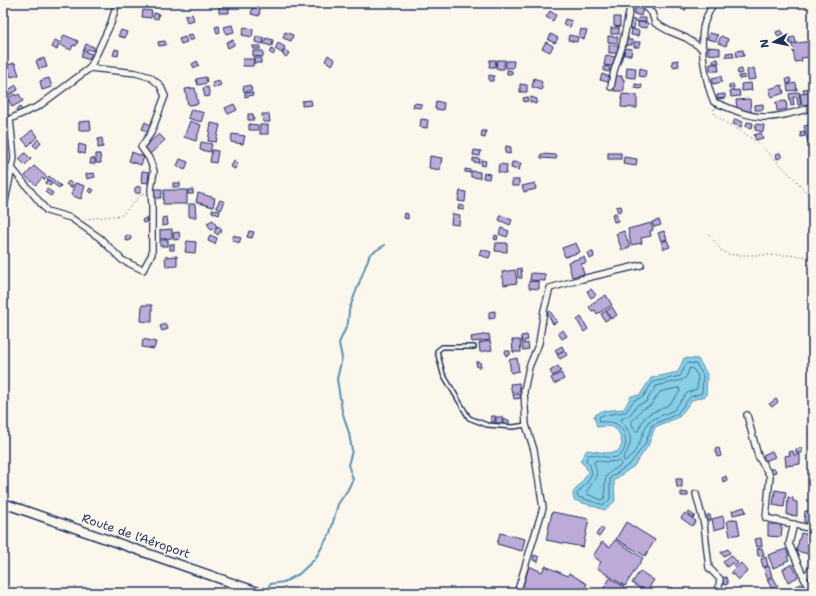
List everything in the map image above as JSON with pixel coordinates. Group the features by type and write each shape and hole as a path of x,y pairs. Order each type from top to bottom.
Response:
{"main road":[{"name":"Route de l'Aéroport","path":"3,503 259,592"}],"street":[{"path":"3,211 14,158 10,119 39,106 90,68 111,23 117,3"},
{"path":"611,87 614,71 622,47 631,3"},
{"path":"640,3 652,13 656,23 669,31 686,38 703,49"},
{"path":"713,3 703,28 703,49 709,92 714,102 746,114 764,117 813,107"},
{"path":"11,167 47,211 71,218 100,238 122,260 143,270 152,254 151,189 154,171 149,158 141,147 151,133 165,96 160,85 150,77 136,73 90,68"},
{"path":"516,593 543,508 534,450 526,425 524,391 530,367 539,343 544,310 550,288 641,265"},
{"path":"748,415 758,456 770,476 766,518 813,529"},
{"path":"696,494 704,524 709,568 720,579 718,593"},
{"path":"794,524 789,544 810,593"},
{"path":"804,578 813,567"}],"lane":[{"path":"474,348 442,347 437,351 443,374 469,418 486,425 513,427 526,425"}],"path":[{"path":"714,102 715,115 743,132 759,144 794,178 813,200"},
{"path":"74,221 122,215 139,197 151,189"},
{"path":"709,234 720,250 730,255 786,255 813,257"}],"water":[{"path":"684,358 698,359 707,374 706,396 692,400 679,417 655,427 648,446 634,466 614,480 615,501 605,510 574,500 573,493 588,472 586,467 580,461 587,450 606,453 617,452 622,445 620,434 615,428 607,426 597,427 594,416 601,411 624,409 631,396 640,395 651,378 678,372"}],"building":[{"path":"229,3 229,13 219,13 219,4"},
{"path":"667,3 675,3 675,8 667,7"},
{"path":"683,3 687,4 685,11 681,9"},
{"path":"741,3 735,8 732,4"},
{"path":"636,6 643,8 641,16 634,14"},
{"path":"253,7 260,9 259,16 251,14"},
{"path":"143,10 152,11 151,18 142,17"},
{"path":"550,11 556,15 553,21 546,17"},
{"path":"154,13 159,14 158,19 153,18"},
{"path":"192,14 194,20 187,22 185,16"},
{"path":"614,17 620,17 620,27 614,26"},
{"path":"638,18 646,18 646,22 637,22"},
{"path":"565,19 572,21 570,27 563,25"},
{"path":"629,19 635,20 634,29 628,28"},
{"path":"638,22 648,23 647,28 638,27"},
{"path":"232,25 234,32 226,34 224,27"},
{"path":"219,26 220,32 217,33 215,27"},
{"path":"244,27 253,29 252,37 242,35"},
{"path":"611,28 619,28 619,34 611,34"},
{"path":"581,29 587,31 584,39 579,37"},
{"path":"632,29 639,31 638,36 631,35"},
{"path":"121,30 127,32 125,38 118,36"},
{"path":"781,30 783,35 778,37 776,32"},
{"path":"285,32 293,35 291,41 283,38"},
{"path":"709,33 718,35 716,41 707,39"},
{"path":"192,34 194,39 190,41 187,36"},
{"path":"551,34 558,38 555,43 548,40"},
{"path":"64,35 78,41 76,46 73,45 71,50 60,45"},
{"path":"569,35 578,37 577,42 568,40"},
{"path":"256,36 264,38 263,44 255,42"},
{"path":"608,36 618,37 617,43 608,42"},
{"path":"721,36 728,39 726,46 718,43"},
{"path":"185,37 187,42 181,44 179,39"},
{"path":"624,37 628,37 628,40 632,40 632,45 624,45"},
{"path":"795,37 796,44 790,44 789,38"},
{"path":"266,38 273,40 272,46 264,44"},
{"path":"55,40 59,42 57,50 52,47"},
{"path":"233,40 234,45 228,48 226,42"},
{"path":"165,41 166,45 159,46 158,42"},
{"path":"811,41 812,47 809,47 811,57 801,58 802,61 795,62 792,44"},
{"path":"546,42 553,46 550,52 542,48"},
{"path":"634,42 640,42 639,47 634,47"},
{"path":"278,43 285,47 282,53 275,49"},
{"path":"86,44 94,47 93,51 87,49 86,52 92,54 89,60 81,57"},
{"path":"609,45 618,45 618,53 609,53"},
{"path":"253,46 260,46 260,49 253,49"},
{"path":"708,47 720,48 720,55 708,54"},
{"path":"624,48 632,49 631,55 624,55"},
{"path":"115,49 119,50 118,56 113,55"},
{"path":"272,49 275,52 273,55 269,52"},
{"path":"285,50 289,53 286,57 282,54"},
{"path":"743,50 744,56 737,57 736,51"},
{"path":"253,51 263,51 263,57 253,56"},
{"path":"733,52 734,57 726,57 726,53"},
{"path":"328,55 335,60 332,65 325,61"},
{"path":"606,55 615,57 612,66 604,65"},
{"path":"44,58 47,67 39,69 36,61"},
{"path":"254,58 261,58 261,63 254,63"},
{"path":"243,59 254,59 253,66 243,66"},
{"path":"718,59 719,63 713,63 713,60"},
{"path":"490,60 496,60 495,67 489,67"},
{"path":"497,60 505,60 504,69 496,69"},
{"path":"678,60 679,66 673,67 672,61"},
{"path":"197,61 199,65 194,68 192,64"},
{"path":"506,61 514,61 513,68 506,68"},
{"path":"15,63 19,75 11,77 7,65"},
{"path":"710,64 718,64 719,71 710,71"},
{"path":"604,66 610,67 609,72 604,71"},
{"path":"627,67 636,68 635,78 626,77"},
{"path":"640,68 646,70 645,77 639,76"},
{"path":"754,68 756,79 748,80 747,70"},
{"path":"742,69 742,73 738,74 737,70"},
{"path":"507,70 512,71 512,74 507,74"},
{"path":"602,74 610,77 608,82 600,80"},
{"path":"489,75 494,76 493,81 489,81"},
{"path":"745,75 745,78 739,79 739,76"},
{"path":"616,76 622,76 622,79 624,79 624,91 614,91 614,78 616,79"},
{"path":"721,76 722,82 713,84 712,78"},
{"path":"206,77 207,83 198,85 196,79"},
{"path":"49,78 52,87 42,90 40,81"},
{"path":"534,78 542,82 542,90 532,87"},
{"path":"790,78 791,83 787,84 786,79"},
{"path":"219,81 221,85 214,88 212,83"},
{"path":"751,83 752,90 742,91 741,84"},
{"path":"796,83 797,90 788,91 787,85"},
{"path":"520,84 527,85 527,92 520,92"},
{"path":"635,84 642,85 641,89 635,88"},
{"path":"733,84 734,88 729,89 729,85"},
{"path":"16,85 18,90 9,95 7,91"},
{"path":"250,85 252,90 244,92 243,87"},
{"path":"782,85 784,93 772,97 769,89"},
{"path":"208,87 210,96 205,97 203,88"},
{"path":"195,88 198,104 188,105 185,89"},
{"path":"813,88 812,97 811,92 804,93 803,89"},
{"path":"739,90 740,96 731,97 730,91"},
{"path":"252,92 253,95 245,97 245,93"},
{"path":"799,92 801,105 798,105 797,97 793,97 794,105 791,106 789,94"},
{"path":"809,93 811,104 802,105 800,94"},
{"path":"15,94 16,96 19,94 23,101 12,107 8,98"},
{"path":"622,94 637,95 637,108 621,107"},
{"path":"725,94 725,98 717,99 717,95"},
{"path":"528,97 528,101 524,102 523,98"},
{"path":"531,97 537,99 536,104 530,102"},
{"path":"750,99 751,112 737,108 736,100"},
{"path":"311,100 312,105 302,106 302,101"},
{"path":"436,101 444,103 443,110 435,109"},
{"path":"786,101 787,109 777,111 776,102"},
{"path":"414,103 421,104 421,108 413,107"},
{"path":"234,104 237,110 228,114 225,108"},
{"path":"763,104 763,110 755,110 755,105"},
{"path":"20,107 22,110 17,113 16,110"},
{"path":"191,109 204,113 201,122 188,118"},
{"path":"248,114 253,114 254,120 248,120"},
{"path":"262,114 269,114 270,122 263,122"},
{"path":"421,119 428,120 427,128 420,127"},
{"path":"735,119 743,122 741,127 733,124"},
{"path":"90,121 91,130 79,130 79,122"},
{"path":"190,121 201,125 196,141 184,137"},
{"path":"145,122 152,126 148,132 142,129"},
{"path":"747,122 753,123 752,128 746,127"},
{"path":"3,123 9,123 9,131 3,131"},
{"path":"211,123 220,125 216,142 208,141"},
{"path":"249,124 258,125 258,130 249,130"},
{"path":"756,124 764,125 763,132 755,130"},
{"path":"813,124 813,142 808,143 804,126"},
{"path":"260,125 268,125 268,134 260,134"},
{"path":"32,130 38,136 28,146 22,139"},
{"path":"482,131 486,131 485,138 481,137"},
{"path":"804,131 805,136 801,137 800,132"},
{"path":"761,133 763,138 756,140 754,135"},
{"path":"159,134 165,140 150,154 144,147"},
{"path":"232,134 245,136 243,144 231,142"},
{"path":"102,138 103,147 98,148 98,139"},
{"path":"38,139 41,142 37,148 33,145"},
{"path":"201,142 212,144 210,152 200,150"},
{"path":"79,144 86,146 85,154 78,152"},
{"path":"506,146 511,147 510,154 505,153"},
{"path":"212,150 218,151 216,163 210,162"},
{"path":"474,150 481,151 480,156 473,155"},
{"path":"132,152 144,157 141,165 129,161"},
{"path":"25,153 31,159 25,165 19,159"},
{"path":"608,153 621,153 621,159 608,159"},
{"path":"780,153 782,157 777,159 776,154"},
{"path":"96,154 100,154 101,163 96,163"},
{"path":"541,154 557,155 556,159 541,158"},
{"path":"430,156 442,158 440,170 429,168"},
{"path":"624,157 637,159 636,166 623,164"},
{"path":"91,158 95,159 95,164 90,164"},
{"path":"473,158 480,159 479,163 473,162"},
{"path":"180,159 188,162 185,170 177,166"},
{"path":"234,160 238,163 235,169 231,167"},
{"path":"482,160 486,161 485,166 481,165"},
{"path":"512,162 521,163 519,170 511,168"},
{"path":"499,164 507,165 506,174 498,172"},
{"path":"34,166 47,177 44,180 42,178 36,185 25,176"},
{"path":"465,169 470,170 470,173 465,172"},
{"path":"142,171 149,172 148,183 141,182"},
{"path":"471,171 480,172 480,178 471,177"},
{"path":"94,173 95,177 87,179 86,174"},
{"path":"484,173 490,174 489,179 483,178"},
{"path":"49,176 61,186 59,188 47,179"},
{"path":"48,180 52,184 50,186 45,183"},
{"path":"512,180 519,180 519,186 512,186"},
{"path":"69,181 73,185 71,188 66,184"},
{"path":"75,183 85,186 81,199 71,195"},
{"path":"173,183 180,183 180,187 173,187"},
{"path":"535,183 536,189 524,192 522,186"},
{"path":"138,187 141,190 138,193 135,190"},
{"path":"90,188 94,190 92,193 88,191"},
{"path":"47,189 53,193 51,196 45,192"},
{"path":"154,189 162,189 161,198 154,198"},
{"path":"164,190 187,190 187,204 163,204"},
{"path":"188,190 193,190 193,194 188,194"},
{"path":"460,191 466,192 465,202 458,201"},
{"path":"198,193 215,198 213,207 196,202"},
{"path":"220,200 225,202 221,210 216,207"},
{"path":"189,204 195,204 196,217 189,217"},
{"path":"459,205 464,206 464,210 458,209"},
{"path":"621,206 622,210 618,212 616,207"},
{"path":"212,209 220,211 219,215 212,212"},
{"path":"405,213 408,214 408,219 404,218"},
{"path":"616,213 618,221 614,222 612,214"},
{"path":"452,214 460,215 459,225 451,224"},
{"path":"501,215 512,220 510,225 499,220"},
{"path":"167,217 168,225 162,226 162,218"},
{"path":"146,218 147,222 143,223 142,220"},
{"path":"213,220 217,227 211,230 207,223"},
{"path":"659,220 661,225 654,227 652,222"},
{"path":"651,223 653,230 650,231 651,236 641,238 642,243 631,245 628,229"},
{"path":"218,226 222,229 218,235 214,232"},
{"path":"501,228 509,231 507,237 499,234"},
{"path":"172,229 172,238 160,239 160,230"},
{"path":"249,231 254,232 252,238 247,237"},
{"path":"624,231 630,247 622,250 616,234"},
{"path":"664,231 667,239 661,241 658,233"},
{"path":"179,232 180,239 174,240 173,233"},
{"path":"128,235 131,238 128,241 125,238"},
{"path":"210,235 217,238 215,244 208,241"},
{"path":"234,235 241,238 239,243 232,240"},
{"path":"495,235 498,236 497,240 494,239"},
{"path":"160,240 168,240 168,246 160,246"},
{"path":"667,240 670,247 664,249 661,242"},
{"path":"187,241 196,242 195,253 185,252"},
{"path":"496,243 507,243 507,252 495,251"},
{"path":"576,243 580,252 565,257 562,248"},
{"path":"170,244 174,244 174,250 170,250"},
{"path":"481,249 491,252 489,258 479,255"},
{"path":"593,252 594,257 590,259 588,253"},
{"path":"177,256 177,266 166,267 165,257"},
{"path":"584,257 586,263 581,264 584,274 572,277 568,262"},
{"path":"521,268 522,278 518,278 517,269"},
{"path":"515,270 517,283 504,285 502,272"},
{"path":"531,273 545,274 545,281 530,280"},
{"path":"529,281 539,282 539,289 529,288"},
{"path":"811,288 813,289 813,298 809,297"},
{"path":"591,289 596,295 591,298 587,291"},
{"path":"606,295 612,305 597,314 595,310 592,311 589,307 592,305 591,304"},
{"path":"142,305 152,305 152,322 141,321"},
{"path":"612,307 617,315 611,319 606,311"},
{"path":"495,311 495,318 489,319 489,312"},
{"path":"550,311 557,322 553,324 547,313"},
{"path":"606,311 610,318 605,321 601,314"},
{"path":"581,317 588,329 584,332 577,320"},
{"path":"166,324 168,329 162,331 160,326"},
{"path":"563,330 567,336 562,339 558,333"},
{"path":"489,334 490,340 472,342 471,337"},
{"path":"527,335 528,340 524,341 524,344 528,343 529,349 523,350 521,336"},
{"path":"143,339 156,342 154,349 142,347"},
{"path":"512,340 520,340 521,352 513,352"},
{"path":"490,341 492,350 480,352 479,343"},
{"path":"562,346 564,350 557,354 555,350"},
{"path":"505,351 510,351 510,355 506,356"},
{"path":"565,351 567,355 560,359 557,355"},
{"path":"517,358 519,371 511,373 509,360"},
{"path":"476,362 480,362 481,367 477,367"},
{"path":"558,366 561,371 553,376 550,371"},
{"path":"561,373 564,379 554,384 551,378"},
{"path":"519,383 520,391 512,393 510,384"},
{"path":"513,394 520,394 521,398 514,399"},
{"path":"776,399 778,402 772,407 769,404"},
{"path":"491,416 495,416 495,422 491,422"},
{"path":"496,417 502,417 502,423 496,423"},
{"path":"503,419 509,420 509,425 503,425"},
{"path":"810,434 813,434 813,444 811,445"},
{"path":"719,448 721,456 717,457 715,449"},
{"path":"802,448 802,453 796,453 796,449"},
{"path":"813,448 813,460 812,460 810,449"},
{"path":"772,451 775,457 765,461 763,455"},
{"path":"793,451 794,455 800,454 800,464 786,466 785,456 790,455 789,452"},
{"path":"770,469 775,469 776,472 771,473"},
{"path":"726,476 727,480 723,482 722,478"},
{"path":"676,479 682,479 682,487 677,487"},
{"path":"775,490 786,492 784,507 773,505"},
{"path":"681,492 688,493 688,496 681,496"},
{"path":"788,497 793,498 793,501 797,502 797,516 787,515"},
{"path":"744,507 746,512 733,515 732,511"},
{"path":"805,511 813,511 813,523 804,522"},
{"path":"552,512 589,519 583,547 546,540"},
{"path":"689,512 695,516 693,518 688,514"},
{"path":"685,513 696,521 692,526 681,518"},
{"path":"707,515 710,515 711,520 708,521"},
{"path":"723,516 725,527 714,530 712,519"},
{"path":"737,519 740,534 730,536 727,521"},
{"path":"626,522 655,540 645,556 616,539"},
{"path":"768,524 781,524 781,537 768,536"},
{"path":"601,527 604,530 599,537 596,535"},
{"path":"500,533 525,539 522,551 497,544"},
{"path":"801,533 813,536 813,555 796,551"},
{"path":"761,538 762,546 757,547 755,539"},
{"path":"615,540 643,558 625,586 597,568 601,562 593,556 602,542 610,547"},
{"path":"762,548 764,555 758,556 757,549"},
{"path":"728,549 730,553 723,556 721,552"},
{"path":"786,549 789,560 773,568 768,555"},
{"path":"534,555 539,557 538,562 533,560"},
{"path":"731,555 738,563 735,566 732,563 727,567 723,562"},
{"path":"766,557 768,566 763,567 761,559"},
{"path":"741,563 748,571 738,580 731,572"},
{"path":"792,564 798,577 788,582 783,569"},
{"path":"529,566 542,572 545,566 568,576 569,573 587,584 582,593 533,593 522,589"},
{"path":"769,566 772,576 767,578 764,568"},
{"path":"640,571 654,580 646,592 632,583"},
{"path":"726,577 728,584 724,585 722,578"},
{"path":"773,577 778,586 772,589 767,580"},
{"path":"610,578 624,587 621,593 605,593 602,591"},
{"path":"801,584 806,593 789,593 788,590"},
{"path":"671,587 681,593 668,593"},
{"path":"709,589 713,593 705,593"}],"waterway":[{"path":"266,593 270,584 284,582 299,574 315,559 330,533 338,504 353,479 348,465 352,451 349,433 342,411 337,379 342,358 339,343 348,323 349,310 370,254 385,245"}]}
